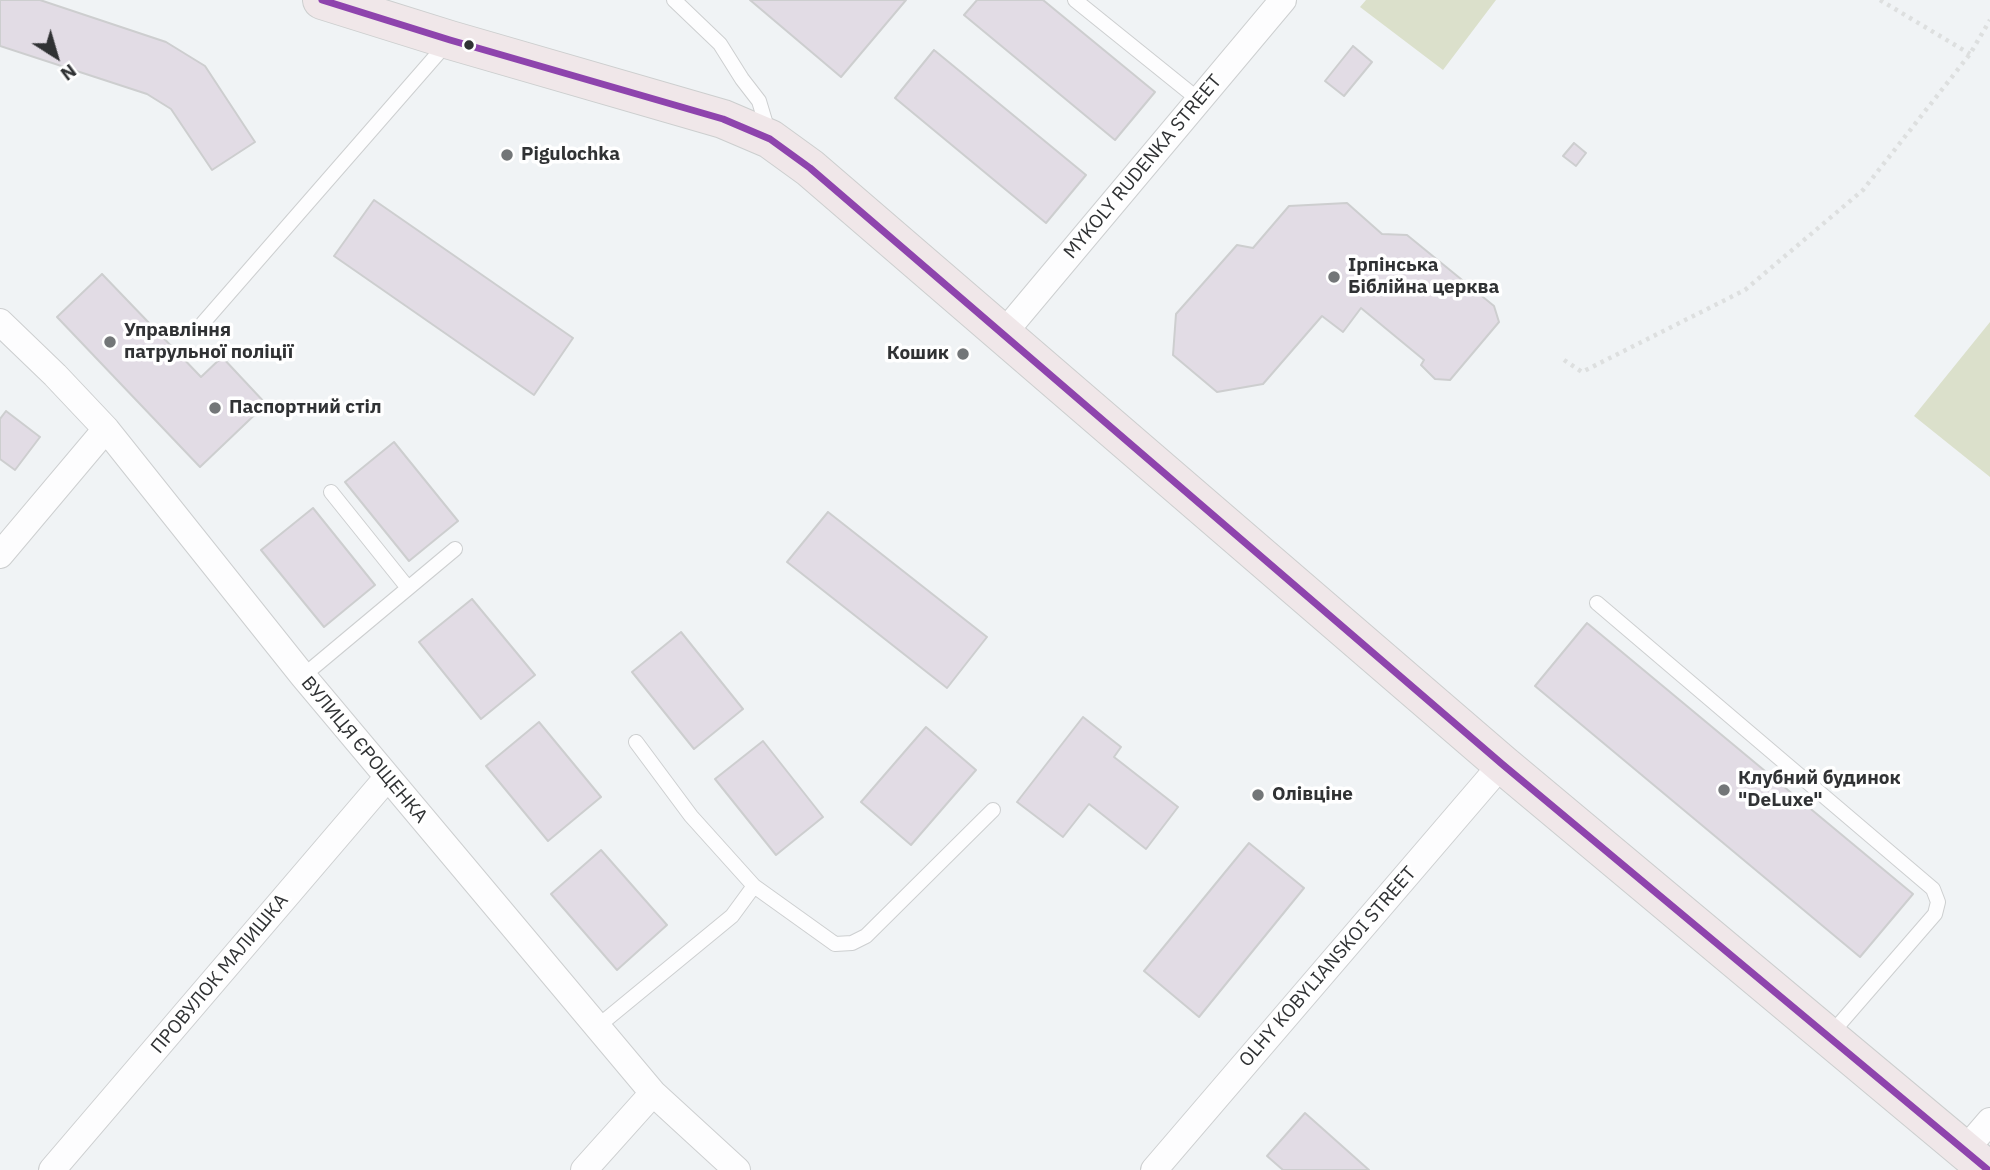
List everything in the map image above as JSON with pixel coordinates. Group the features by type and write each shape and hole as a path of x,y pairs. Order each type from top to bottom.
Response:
{"main road":[{"path":"322,0 723,119 770,139 810,168 1502,764 1977,1160"}],"street":[{"name":"MYKOLY RUDENKA STREET","path":"1003,334 1283,0"},
{"name":"ВУЛИЦЯ ЄРОЩЕНКА","path":"0,322 106,429 387,778 653,1093 737,1170"},
{"path":"0,555 106,429"},
{"name":"OLHY KOBYLIANSKOI STREET","path":"1154,1170 1502,764"},
{"name":"ПРОВУЛОК МАЛИШКА","path":"52,1170 387,778"},
{"path":"584,1170 653,1093"},
{"path":"1977,1160 1990,1121"}],"lane":[{"path":"674,0 720,44 759,101 770,139"},
{"path":"1075,0 1199,100"},
{"path":"203,323 450,40"},
{"path":"331,492 408,588"},
{"path":"303,676 455,550"},
{"path":"1597,603 1933,888 1938,902 1935,915 1829,1036"},
{"path":"636,742 691,816 754,886 835,944 852,943 866,936 993,810"},
{"path":"597,1027 732,916 754,886"}],"path":[{"path":"1880,0 1970,54"},
{"path":"1564,360 1582,372 1745,290 1863,190 1970,54 1990,20"}],"green space":[{"path":"1366,0 1496,0 1443,70 1360,7"},
{"path":"1990,322 1990,477 1914,416"}],"building":[{"path":"0,0 40,0 166,42 205,66 255,142 212,170 171,109 147,94 0,46"},
{"path":"750,0 906,0 841,77"},
{"path":"977,0 1043,0 1155,92 1115,140 964,15"},
{"path":"1353,46 1372,62 1344,96 1325,81"},
{"path":"934,50 1086,175 1046,223 895,98"},
{"path":"1574,143 1586,153 1576,166 1563,156"},
{"path":"374,200 573,338 534,395 334,256"},
{"name":"Ірпінська Біблійна церква","path":"1347,203 1382,234 1407,235 1494,306 1499,322 1450,380 1435,379 1421,365 1424,360 1361,308 1343,332 1322,316 1263,384 1217,392 1173,355 1176,314 1237,245 1253,248 1289,206"},
{"path":"102,274 201,377 222,357 266,404 200,467 57,317"},
{"path":"6,411 40,437 15,470 0,459 0,419"},
{"path":"394,442 458,521 409,561 345,482"},
{"path":"313,508 375,585 324,627 261,550"},
{"path":"828,512 987,637 947,688 787,562"},
{"path":"472,599 535,675 481,719 419,642"},
{"name":"Клубний будинок \"DeLuxe\"","path":"1587,623 1913,894 1860,957 1535,686"},
{"path":"681,632 743,709 694,749 632,672"},
{"path":"1083,717 1121,747 1114,757 1178,807 1146,849 1089,804 1063,837 1017,802"},
{"path":"539,722 601,797 548,841 486,766"},
{"path":"926,727 976,770 911,845 861,802"},
{"path":"763,741 823,817 776,855 715,779"},
{"path":"1249,843 1304,888 1199,1017 1144,971"},
{"path":"601,850 667,925 617,970 551,894"},
{"path":"1305,1113 1369,1170 1283,1170 1267,1156"}],"transit line":[{"path":"322,0 723,119 770,139 810,168 1502,764 1988,1170"}],"place":[{"name":"Pigulochka","path":"507,155"},
{"name":"Ірпінська Біблійна церква","path":"1334,277"},
{"name":"Управління патрульної поліції","path":"110,342"},
{"name":"Кошик","path":"963,354"},
{"name":"Паспортний стіл","path":"215,408"},
{"name":"Клубний будинок \"DeLuxe\"","path":"1724,790"},
{"name":"Олівціне","path":"1258,795"}]}
